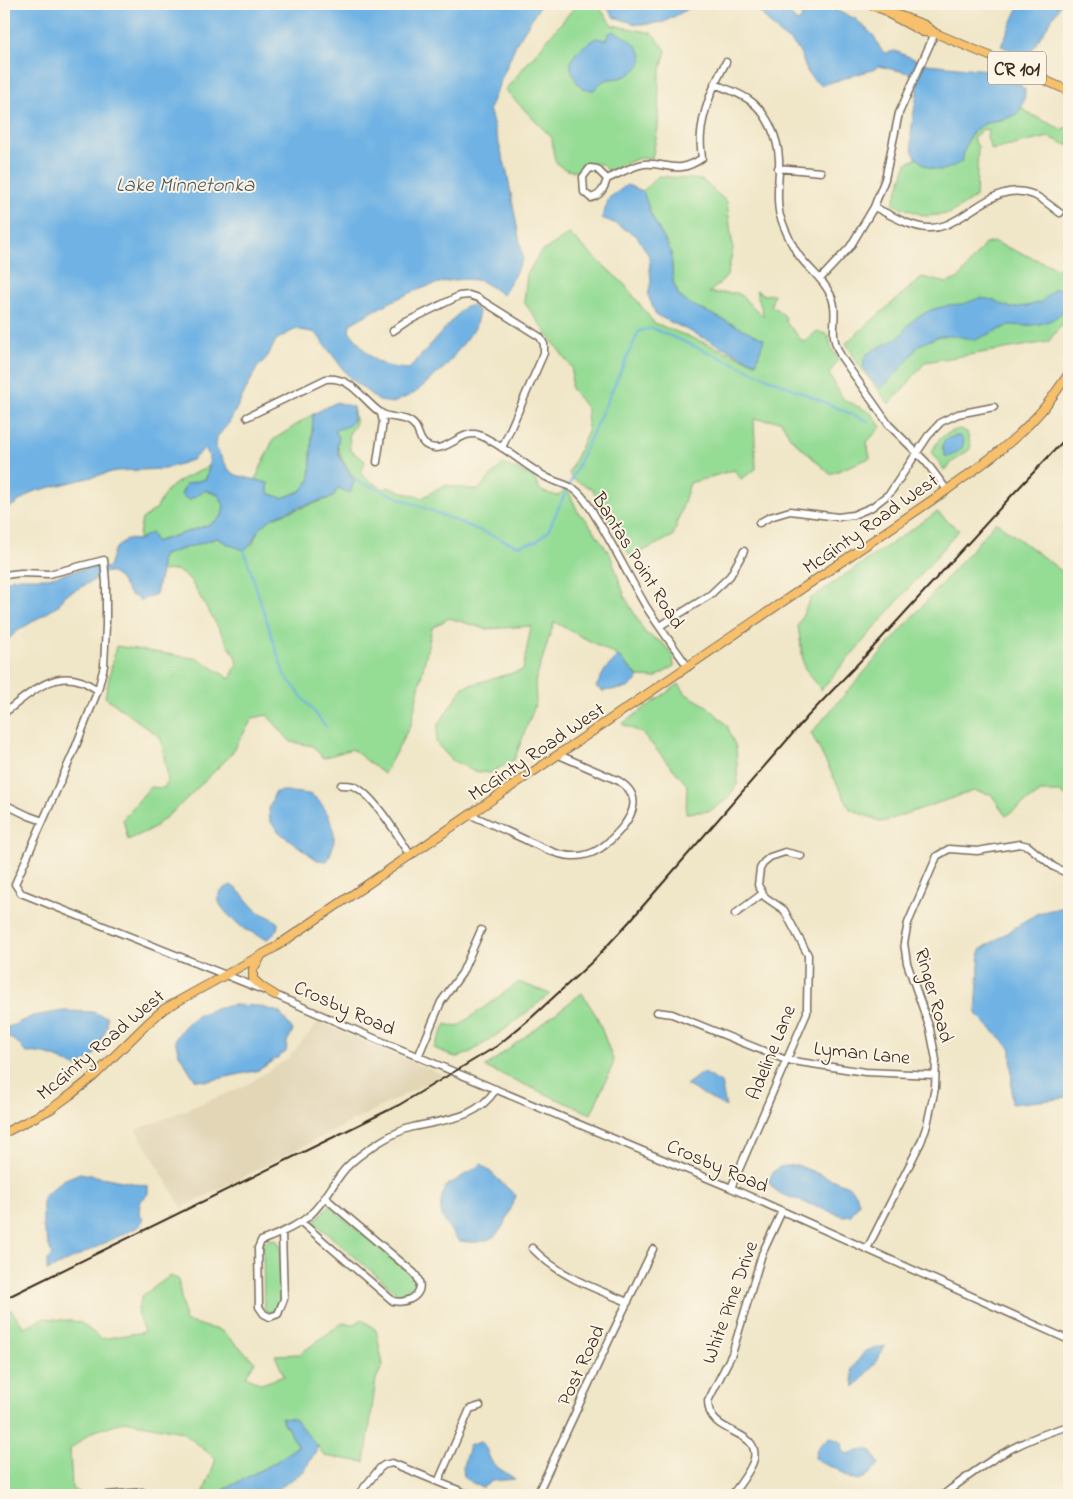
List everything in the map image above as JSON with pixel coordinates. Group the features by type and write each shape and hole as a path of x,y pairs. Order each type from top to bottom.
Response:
{"main road":[{"name":"CR 101","path":"868,4 925,25 935,33 1069,91"},
{"name":"McGinty Road West","path":"4,1133 51,1109 73,1093 94,1076 148,1023 164,1010 182,998 228,975 262,955 411,856 947,490 992,457 1025,428 1053,396 1069,373"},
{"path":"262,955 253,969 253,979 262,987 275,994"}],"street":[{"path":"820,279 850,247 874,207 885,179 899,113 935,33"},
{"path":"607,179 597,169 590,168 583,177 584,192 591,198 598,195 604,188 607,179 635,166 646,164 681,168 693,164 702,158 700,135 704,114 714,84 726,62"},
{"path":"714,84 734,91 753,102 768,120 776,137 779,159 777,190 779,213 788,237 800,258 830,292 835,307 834,335 839,352 889,425 926,462 947,490"},
{"path":"778,168 821,172"},
{"path":"874,207 912,224 928,228 943,227 993,197 1004,192 1019,191 1036,196 1060,213"},
{"path":"393,331 406,322 459,296 469,295 492,306 540,337 544,344 544,353 502,448"},
{"name":"Bantas Point Road","path":"248,417 326,379 334,378 343,380 351,385 381,413 410,422 415,426 424,444 433,448 442,448 470,434 478,434 546,477 575,489 590,508 648,608 688,667"},
{"path":"758,523 790,511 838,518 853,515 872,506 890,493 928,436 941,422 958,414 994,407"},
{"path":"376,462 383,422 381,413"},
{"path":"660,626 710,595 730,576 744,551"},
{"name":"Crosby Road","path":"4,575 20,573 49,574 104,560 105,570 106,625 104,666 98,690 74,751 15,884 21,892 275,994 418,1057 732,1188 1069,1340"},
{"path":"4,713 45,682 59,678 80,680 98,690"},
{"path":"471,815 565,856 586,856 604,847 632,814 633,798 619,781 559,755"},
{"path":"341,785 354,786 364,793 383,814 411,856"},
{"path":"4,804 43,821"},
{"name":"Ringer Road","path":"867,1249 921,1142 932,1107 935,1088 934,1044 907,963 904,943 908,923 937,856 949,849 977,850 1020,844 1028,846 1054,867 1069,874"},
{"path":"735,914 762,894 758,885 758,876 764,862 770,857 785,852 801,856"},
{"name":"Adeline Lane","path":"732,1188 806,1013 808,955 784,910 762,894"},
{"path":"418,1057 441,1002 464,969 481,930"},
{"name":"Lyman Lane","path":"656,1012 672,1014 786,1060 865,1072 935,1075"},
{"path":"282,1232 284,1299 278,1314 270,1318 259,1307 258,1245 261,1241 301,1222 326,1197 345,1169 379,1142 403,1130 473,1112 486,1102 496,1089"},
{"path":"301,1222 388,1297 400,1302 406,1302 414,1297 420,1289 418,1278 414,1273 326,1197"},
{"name":"White Pine Drive","path":"732,1495 754,1460 754,1453 748,1440 714,1420 708,1408 708,1401 732,1354 762,1254 782,1211"},
{"path":"532,1248 562,1273 628,1302"},
{"name":"Post Road","path":"537,1495 654,1249"},
{"path":"438,1482 470,1409 480,1406"},
{"path":"943,1495 999,1454 1029,1440 1069,1426"},
{"path":"358,1495 384,1464 392,1463 470,1495"},
{"path":"106,1495 142,1492"}],"shaded area":[{"path":"319,1022 443,1075 182,1208 136,1130 243,1087 287,1059"}],"green space":[{"path":"577,4 597,4 612,25 652,33 666,50 659,78 658,128 652,159 639,158 608,171 601,164 590,163 579,172 564,169 556,162 552,138 505,90"},
{"path":"1021,107 1030,114 1061,129 1069,127 1069,146 1049,137 992,150 987,138 988,130 983,129 973,138 978,147 976,197 949,214 925,216 893,204 907,163 917,158 925,166 966,141 979,127 1010,117"},
{"path":"658,176 702,180 727,202 733,249 727,276 709,293 738,293 764,317 756,290 764,295 774,294 771,305 785,316 786,322 804,343 817,331 828,335 838,360 829,374 843,399 871,413 881,427 867,442 870,458 830,474 790,437 781,421 754,419 756,469 741,479 734,470 690,483 673,536 631,557 592,489 572,479 569,473 588,431 587,409 571,388 572,368 524,302 527,274 540,253 569,234 625,285 654,323 756,363 679,296 673,282 671,252 651,215 643,191"},
{"path":"994,242 1069,273 1069,316 1048,342 925,362 889,404 860,367 846,343 922,277 947,283 959,278 985,244"},
{"path":"353,407 356,423 349,434 350,450 365,461 361,474 385,489 387,487 422,498 444,485 478,490 503,464 533,476 541,491 558,496 564,490 569,492 579,514 585,518 610,554 625,597 645,633 664,644 673,656 674,666 655,678 639,677 618,656 554,622 535,682 536,703 514,760 490,773 473,771 452,760 436,743 438,725 463,687 523,670 531,626 486,629 449,618 432,628 411,724 384,774 352,749 323,758 313,746 291,742 267,715 253,718 229,757 176,809 152,829 128,840 123,819 150,787 164,788 168,780 161,738 105,697 116,646 199,659 230,679 238,661 189,578 176,570 161,571 160,561 164,555 217,538 230,545 252,545 259,528 272,518 333,497 338,488 355,480 341,456 335,429 353,421"},
{"path":"313,414 310,480 301,491 282,498 268,493 268,483 255,480 273,440"},
{"path":"960,429 967,432 971,446 969,450 944,470 932,452 943,436"},
{"path":"210,463 206,479 186,484 218,495 224,505 222,516 212,524 155,542 151,533 138,540 142,519 156,509 167,490 182,479 204,469"},
{"path":"937,512 959,530 821,690 804,667 798,626 810,599"},
{"path":"996,522 1063,572 1069,570 1069,799 1060,792 1041,792 1006,816 991,794 973,791 882,822 850,809 811,733"},
{"path":"679,684 686,694 707,706 727,725 736,748 738,783 727,799 710,811 686,813 687,785 642,733 622,724"},
{"path":"519,982 550,994 489,1041 464,1055 456,1057 434,1048 446,1024 457,1027"},
{"path":"582,993 597,1017 614,1062 591,1114 485,1067"},
{"path":"329,1206 411,1274 416,1284 410,1293 403,1297 396,1297 397,1293 315,1223"},
{"path":"276,1239 281,1247 280,1307 278,1311 273,1313 266,1311 264,1307 263,1245 268,1240"},
{"path":"170,1276 178,1279 185,1321 222,1331 255,1362 246,1376 261,1384 284,1376 275,1355 300,1354 342,1323 355,1324 362,1319 376,1330 383,1365 376,1379 365,1462 324,1456 318,1446 281,1418 298,1446 276,1462 225,1489 219,1495 199,1495 203,1494 216,1459 182,1432 125,1421 92,1432 70,1449 72,1489 85,1495 4,1495 4,1312 10,1309 24,1327 45,1318 80,1322 101,1339 144,1332 137,1312 142,1296"}],"water":[{"name":"Lake Minnetonka","path":"4,4 541,4 516,44 489,109 507,172 523,259 503,295 476,280 461,279 444,282 410,293 350,324 349,331 374,359 388,366 409,369 465,306 474,306 479,312 475,328 446,366 415,393 393,403 379,401 349,377 316,333 296,329 276,340 268,356 257,368 229,423 217,437 216,448 229,470 236,475 268,483 268,493 282,498 301,491 310,480 313,414 337,402 353,407 351,424 335,430 339,438 339,455 355,480 350,493 338,488 333,497 283,513 260,528 250,545 244,550 217,538 164,555 161,561 156,594 140,601 138,597 130,595 119,578 110,572 102,573 98,578 64,596 58,606 16,632 4,644 4,583 13,578 48,578 94,566 101,569 109,567 114,550 126,539 138,540 151,533 156,542 211,524 222,516 224,505 218,495 206,490 189,500 181,495 186,484 206,479 209,459 205,448 192,460 165,469 116,471 32,492 14,505 4,509"},
{"path":"604,4 697,4 664,22 636,24 614,17"},
{"path":"750,4 771,4 782,7 796,22 801,20 802,14 830,8 856,19 874,36 881,50 885,53 895,51 927,64 988,70 1012,79 1025,89 1024,101 1015,114 986,123 975,130 967,142 962,161 947,169 930,168 919,160 912,149 911,133 918,79 909,73 878,66 875,69 822,85 811,77 800,53 794,45"},
{"path":"1020,4 1061,4 1028,57 1001,46"},
{"path":"613,31 636,45 642,57 641,63 636,70 626,76 608,79 594,90 582,89 572,72 571,65 575,54 596,38 606,40 608,34"},
{"path":"627,185 643,191 651,215 671,252 673,282 679,296 688,303 764,339 756,363 656,315 648,295 651,282 649,256 637,236 602,218 609,198"},
{"path":"1054,289 1068,292 1069,302 1063,312 1052,320 1025,326 1010,325 975,340 957,336 940,336 919,345 903,366 881,389 869,377 863,366 867,354 902,335 907,326 917,317 931,310 949,305 963,304 980,298 993,300 1011,308 1027,306 1041,302"},
{"path":"960,436 964,441 962,448 951,456 945,456 942,446 946,439"},
{"path":"618,656 639,678 628,688 603,691 596,687 605,670"},
{"path":"284,791 311,795 324,808 334,831 334,842 327,861 317,860 279,832 270,821 269,809 275,792"},
{"path":"231,885 257,911 278,923 276,931 272,936 267,939 245,930 222,908 219,896 222,890"},
{"path":"1069,906 1069,1096 1059,1099 1012,1104 1011,1049 976,1014 980,950 1038,913"},
{"path":"233,1005 258,1006 279,1012 293,1030 287,1042 286,1052 259,1070 208,1081 195,1080 179,1054 175,1040 186,1024 199,1015 214,1009"},
{"path":"63,1011 92,1012 107,1017 107,1027 94,1055 77,1067 46,1054 26,1053 17,1042 4,1035 4,1025 9,1027 33,1016"},
{"path":"703,1072 721,1083 726,1107 686,1085"},
{"path":"482,1164 516,1196 507,1218 498,1233 483,1241 459,1241 448,1228 442,1216 442,1196 445,1187"},
{"path":"797,1165 848,1186 856,1193 859,1203 851,1215 843,1216 781,1194 773,1188 768,1181 776,1169 782,1166"},
{"path":"80,1173 148,1186 148,1194 140,1202 139,1214 143,1219 140,1226 47,1271 47,1260 52,1255 43,1227 43,1197 63,1180"},
{"path":"885,1346 879,1358 854,1387 852,1369 865,1351"},
{"path":"281,1417 294,1418 318,1447 304,1471 270,1495 219,1495 225,1489 276,1462 298,1446"},
{"path":"830,1437 842,1443 843,1450 847,1454 871,1450 879,1464 862,1479 849,1478 815,1458 816,1451"},
{"path":"480,1442 485,1446 493,1464 515,1479 492,1481 482,1488 464,1478 463,1466 469,1446"}],"waterway":[{"path":"355,480 518,546 537,541 548,531 639,331 652,328 870,422"},
{"path":"244,550 284,674 326,727"}],"railway":[{"path":"4,1299 399,1105 497,1046 593,961 808,716 1069,435"}]}
